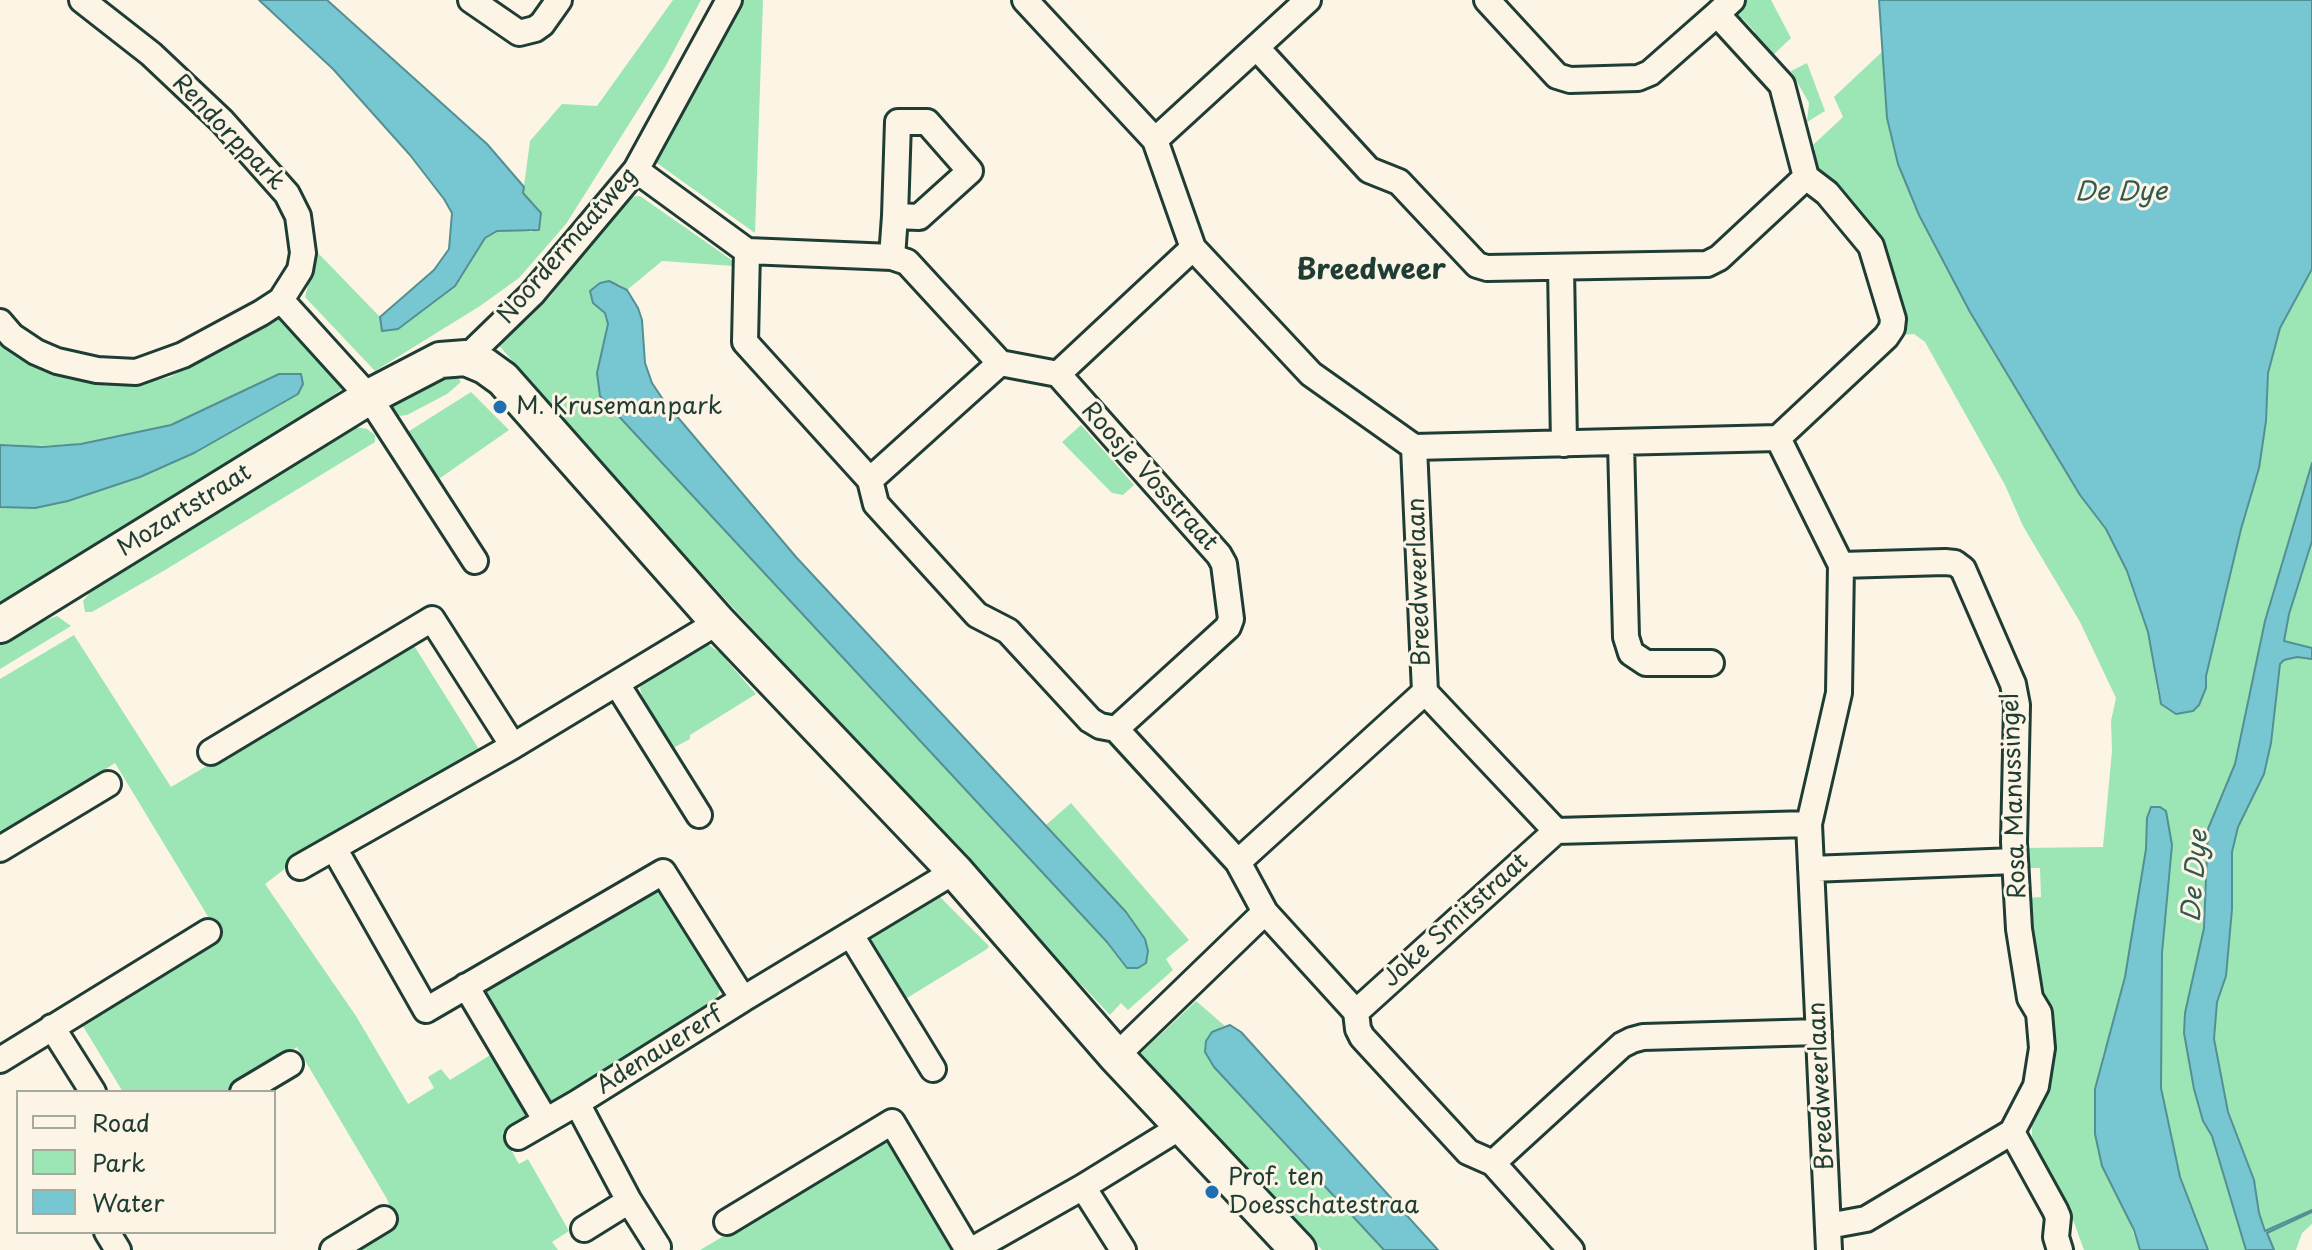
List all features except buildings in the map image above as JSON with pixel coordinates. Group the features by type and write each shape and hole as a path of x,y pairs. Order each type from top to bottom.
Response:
{"street":[{"name":"Rendorppark","path":"82,0 151,54 222,121 287,194 298,216 303,253 300,270 281,300"},
{"path":"471,0 519,33 542,24 559,0"},
{"name":"Noordermaatweg","path":"466,358 532,294 636,170 729,0"},
{"path":"1025,0 1155,140 1193,248 1311,374 1414,447 1778,438 1892,328 1893,319 1871,246 1827,193 1806,177 1782,85 1725,7 1650,73 1638,78 1570,80 1557,76 1487,0"},
{"path":"1155,140 1308,0"},
{"path":"1257,48 1369,170 1399,182 1477,265 1487,268 1707,264 1719,258 1806,177"},
{"path":"636,170 747,251 892,257 907,262 1000,363 1058,374 1193,248"},
{"path":"892,257 895,216"},
{"path":"747,251 744,335 748,348 870,480 876,504 977,615 1008,631 1090,720 1116,729 1238,862 1265,912 1356,1012 1362,1037 1468,1152 1493,1163 1571,1250"},
{"path":"1561,267 1564,444"},
{"path":"0,322 12,336 57,361 97,370 136,372 197,348 281,300 369,397 475,561"},
{"path":"466,358 485,366 503,379 718,622 955,871 1116,1056 1298,1250"},
{"name":"Mozartstraat","path":"0,625 369,397 440,360 466,358"},
{"path":"870,480 1000,363"},
{"name":"Roosje Vosstraat","path":"1058,374 1219,555 1227,574 1231,619 1228,627 1116,729"},
{"path":"1778,438 1841,565"},
{"path":"1621,444 1626,637 1631,653 1646,663 1711,663"},
{"name":"Breedweerlaan","path":"1414,447 1425,692 1556,831"},
{"name":"Rosa Manussingel","path":"1841,565 1955,563 1963,569 2013,684 2019,929 2030,998 2039,1013 2042,1048 2036,1086 2012,1132"},
{"name":"Breedweerlaan","path":"1829,1238 1809,824 1839,693 1841,565"},
{"path":"211,752 432,619 513,746"},
{"path":"300,867 513,746 718,622"},
{"path":"617,684 699,815"},
{"path":"1238,862 1425,692"},
{"path":"0,849 108,784"},
{"path":"1556,831 1809,824"},
{"name":"Joke Smitstraat","path":"1356,1012 1556,831"},
{"path":"334,848 426,1010 663,872 743,999"},
{"path":"1811,869 2015,861"},
{"name":"Adenauererf","path":"518,1137 955,871"},
{"path":"1116,1056 1265,912"},
{"path":"0,1060 208,932"},
{"path":"851,935 933,1069"},
{"path":"466,986 546,1121"},
{"path":"52,1027 92,1090"},
{"path":"1493,1163 1622,1045 1632,1040 1643,1037 1819,1032"},
{"path":"246,1090 290,1064"},
{"name":"Adenauererf","path":"577,1103 629,1201 658,1247"},
{"path":"727,1222 892,1122 970,1250 1083,1187 1182,1126"},
{"path":"1829,1238 2012,1132 2058,1217 2056,1237 2060,1250"},
{"path":"1083,1187 1123,1250"},
{"path":"584,1229 629,1201"},
{"path":"333,1250 384,1219"}],"green space":[{"path":"673,0 701,0 665,67 566,224 519,278 375,371 305,297 317,252 380,317 382,331 485,238 509,229 532,232 541,213 523,193 530,141 562,104 597,106"},
{"path":"742,0 763,0 755,233 654,161 657,151 711,64"},
{"path":"1740,0 1771,0 1791,38 1771,57 1753,36 1755,32 1743,19 1740,20 1737,12"},
{"path":"1884,50 1890,135 1970,312 2080,495 2106,528 2127,571 2148,632 2158,695 2167,709 2206,688 2206,676 2241,529 2259,467 2266,421 2268,373 2280,328 2312,269 2312,463 2265,621 2235,764 2208,829 2204,928 2185,1013 2184,1033 2194,1089 2203,1121 2212,1136 2246,1250 2208,1250 2180,1177 2171,1143 2161,1088 2160,1011 2172,845 2147,818 2146,849 2125,977 2095,1089 2094,1110 2095,1134 2140,1250 2084,1250 2069,1209 2033,1147 2031,1118 2041,1104 2048,1083 2052,1033 2031,927 2029,898 2041,897 2040,868 2024,868 2023,848 2103,847 2112,751 2111,721 2116,698 2080,622 2023,526 2005,485 1925,342 1914,334 1901,335 1903,327 1888,252 1814,170 1809,152 1843,117 1834,97"},
{"path":"1807,63 1825,111 1807,122 1809,103 1791,71"},
{"path":"640,196 733,261 734,266 662,261 627,290 619,284 593,303 605,313 608,324 597,372 600,396 1111,946 1126,912 1046,825 1071,803 1189,940 1166,959 1173,970 1128,1010 1121,1003 1110,1015 944,839 572,431 497,343 549,298 629,197"},
{"path":"285,318 347,385 303,418 208,475 48,584 0,612 0,507 35,508 68,501 140,477 194,452 298,394 303,384 279,374 171,425 81,444 7,447 0,445 0,336 95,379 128,386 170,377 273,319"},
{"path":"455,374 461,382 447,394 407,415 399,416 392,408 393,401 435,376"},
{"path":"471,392 509,430 433,483 403,435"},
{"path":"1081,425 1134,485 1123,495 1112,493 1062,442"},
{"path":"355,427 367,429 375,435 375,442 165,570 92,612 85,612 83,601 93,589 120,569"},
{"path":"2312,541 2312,648 2309,648 2284,641 2289,614"},
{"path":"57,616 71,626 0,669 0,643 25,628"},
{"path":"74,635 171,787 413,644 482,754 311,849 265,884 356,1016 408,1104 434,1088 428,1077 441,1069 450,1080 508,1044 465,1003 640,893 659,889 720,989 713,1008 699,1019 502,1133 519,1164 528,1159 569,1231 552,1242 558,1250 356,1250 397,1225 387,1199 297,1047 228,1090 122,1090 81,1023 221,938 115,763 0,836 0,679"},
{"path":"705,642 720,653 756,694 671,749 644,702 640,688 643,680"},
{"path":"2297,657 2312,659 2312,1210 2266,1231 2259,1213 2254,1180 2228,1112 2214,1039 2217,1002 2226,976 2232,909 2232,852 2238,827 2264,774 2271,743 2280,664 2283,660"},
{"path":"938,895 989,946 902,1001 869,945 869,937 872,932"},
{"path":"1196,1001 1225,1026 1221,1027 1214,1067 1384,1250 1322,1250 1140,1054"},
{"path":"889,1139 956,1250 700,1250"},
{"path":"2312,1212 2312,1224 2302,1233 2296,1250 2274,1250 2266,1233"}],"water":[{"path":"259,0 327,0 487,144 524,187 523,193 541,213 539,230 497,231 485,238 455,286 398,329 382,331 380,317 434,270 449,249 452,213 410,155 333,69"},
{"name":"De Dye","path":"1879,0 2312,0 2312,269 2280,328 2268,373 2266,421 2259,468 2241,529 2206,676 2206,688 2193,711 2176,714 2161,704 2148,632 2127,571 2106,529 2080,495 1970,312 1919,215 1898,164 1887,118"},
{"path":"609,281 627,290 638,308 642,320 645,363 652,383 664,401 796,557 1126,912 1145,939 1148,951 1146,963 1138,968 1127,968 1107,942 600,396 597,373 608,324 605,313 593,303 590,291 600,283"},
{"path":"279,374 301,374 303,384 298,394 194,453 140,477 68,501 35,508 0,507 0,445 42,447 81,444 171,425"},
{"path":"2312,463 2312,541 2289,614 2284,641 2312,648 2312,659 2297,657 2280,664 2271,743 2264,774 2238,827 2232,852 2232,909 2226,976 2217,1002 2214,1039 2228,1112 2254,1180 2265,1231 2312,1212 2267,1233 2274,1250 2246,1250 2212,1136 2203,1121 2194,1089 2184,1033 2185,1013 2204,928 2208,829 2235,764 2265,621"},
{"path":"2151,807 2166,811 2172,845 2162,953 2161,1088 2180,1177 2208,1250 2140,1250 2134,1230 2102,1166 2095,1134 2095,1089 2125,977"},
{"path":"1230,1025 1241,1032 1438,1250 1384,1250 1214,1067 1205,1052 1206,1041 1212,1032"}],"place":[{"name":"M. Krusemanpark","path":"500,407"},
{"name":"Prof. ten Doesschatestraa","path":"1212,1192"}],"district":[{"name":"Breedweer","path":"1371,271"}]}
